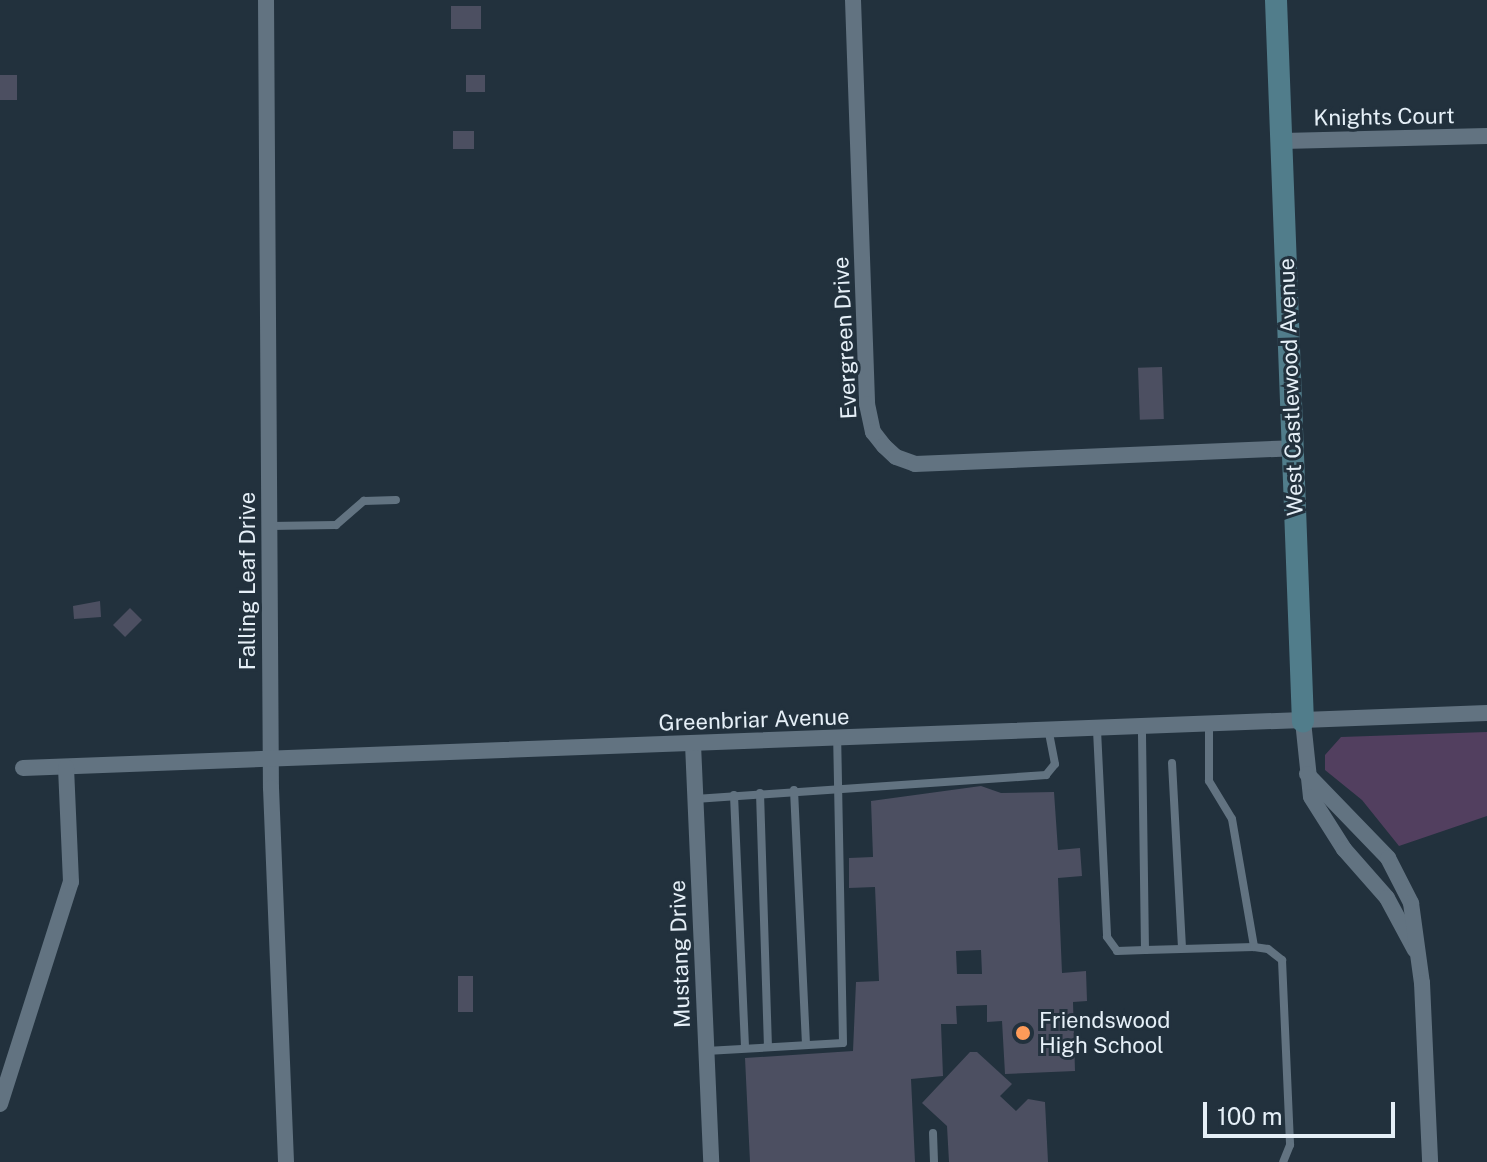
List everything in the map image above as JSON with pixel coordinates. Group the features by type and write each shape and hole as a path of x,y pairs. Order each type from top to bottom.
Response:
{"street":[{"name":"Falling Leaf Drive","path":"266,0 271,761 286,1162"},
{"name":"Evergreen Drive","path":"853,0 867,404 873,432 884,446 896,457 915,464 1293,448"},
{"name":"West Castlewood Avenue","path":"1276,0 1307,774 1325,823 1378,885 1416,951"},
{"name":"Knights Court","path":"1283,141 1487,136"},
{"name":"Greenbriar Avenue","path":"23,768 1209,726 1487,713"},
{"name":"Mustang Drive","path":"693,744 711,1162"},
{"path":"0,1104 71,882 66,767"},
{"name":"West Castlewood Avenue","path":"1307,774 1388,858 1411,903 1430,1162"}],"lane":[{"path":"270,526 336,525 364,501 396,500"},
{"path":"1209,726 1209,781 1232,819 1254,947"},
{"path":"1142,728 1145,950"},
{"path":"1097,730 1107,937 1117,951 1254,947 1274,952 1284,976 1290,1145 1283,1162"},
{"path":"695,799 1046,775 1055,764 1049,732"},
{"path":"706,1051 843,1043 837,739"},
{"path":"1172,763 1182,948"},
{"path":"794,790 806,1045"},
{"path":"760,793 768,1047"},
{"path":"734,795 745,1048"},
{"path":"933,1133 934,1162"}],"shaded area":[{"path":"1487,732 1487,816 1399,846 1362,800 1325,770 1325,755 1341,737"}],"building":[{"path":"451,6 481,6 481,29 451,29"},
{"path":"0,75 17,75 17,100 0,100"},
{"path":"466,75 485,75 485,92 466,92"},
{"path":"453,131 474,131 474,149 453,149"},
{"path":"1162,367 1164,419 1140,420 1138,368"},
{"path":"100,601 101,617 74,619 73,606"},
{"path":"130,608 142,620 125,637 113,625"},
{"path":"981,786 1001,793 1054,792 1058,850 1080,848 1082,876 1058,878 1062,973 1086,971 1087,1001 1073,1002 1075,1071 1005,1074 1002,1021 987,1022 987,1005 956,1006 957,1024 941,1024 943,1076 911,1079 915,1162 750,1162 745,1058 853,1051 856,982 879,981 875,887 849,888 849,858 873,857 871,801","holes":["981,950 982,974 957,974 956,951"]},
{"path":"458,976 473,976 473,1012 458,1012"},
{"path":"970,1052 977,1052 1012,1084 1000,1096 1016,1111 1028,1099 1045,1102 1048,1162 949,1162 947,1126 922,1103"}],"place":[{"name":"Friendswood High School","path":"1023,1033"}]}
